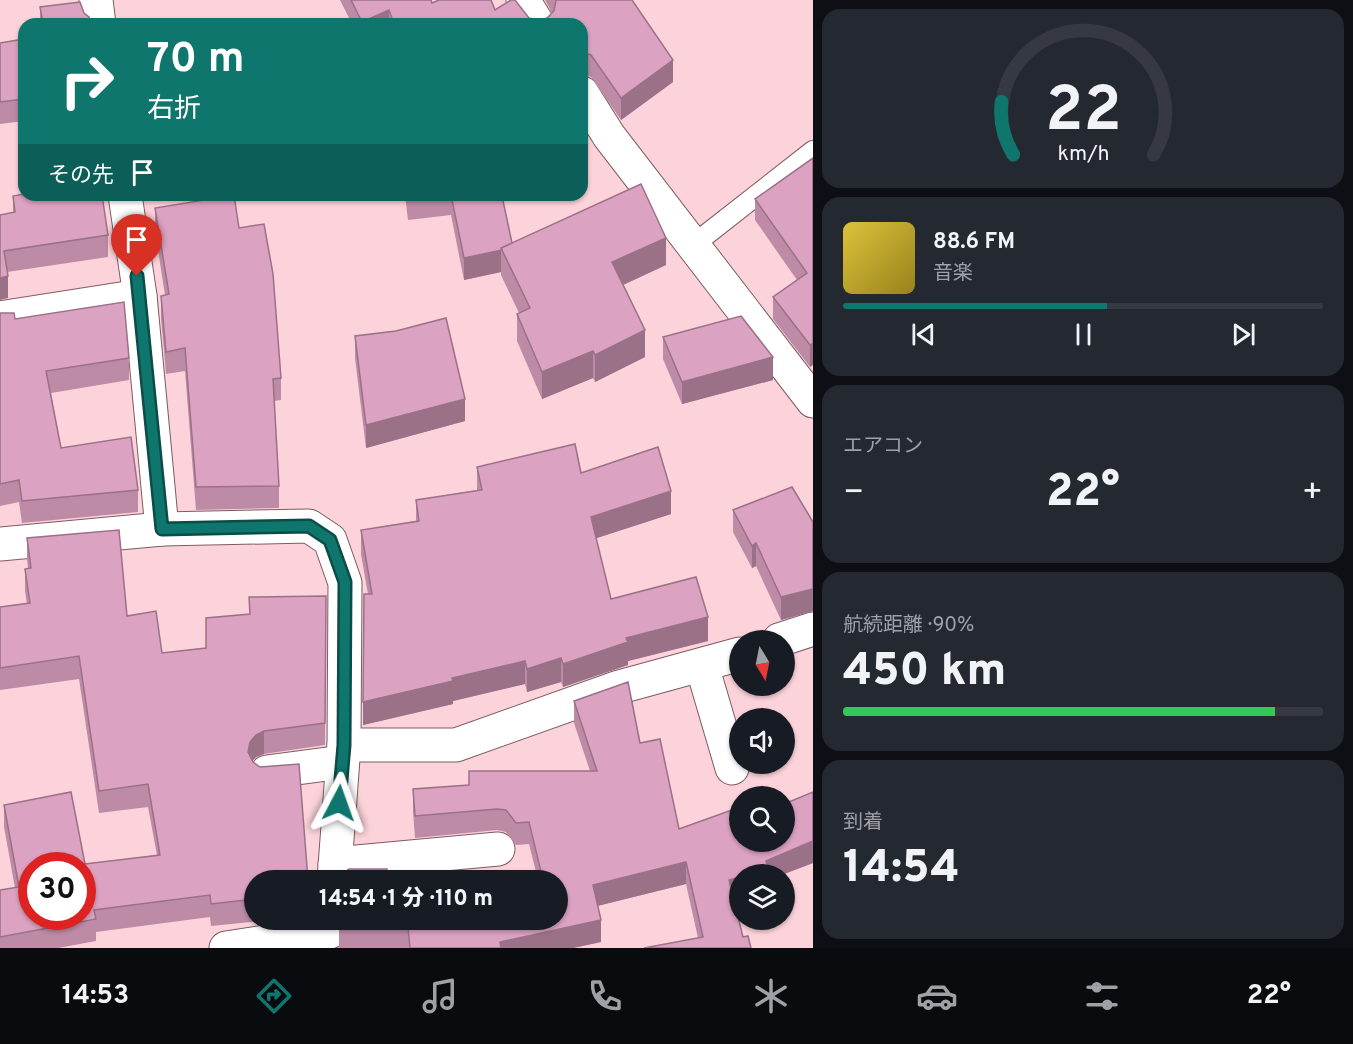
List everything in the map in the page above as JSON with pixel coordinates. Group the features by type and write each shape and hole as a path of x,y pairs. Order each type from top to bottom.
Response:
{"street":[{"path":"96,0 98,18"},
{"path":"523,0 534,18"},
{"path":"588,103 609,136 813,401"},
{"path":"126,201 140,296 162,529"},
{"path":"0,318 140,296"},
{"path":"0,544 162,529 309,526 330,540 345,582 343,753 334,870"},
{"path":"795,635 813,629"},
{"path":"267,772 343,753 456,745 616,688 729,657"},
{"path":"702,666 729,758"},
{"path":"348,870 498,849"},
{"path":"226,948 333,933"}],"lane":[{"path":"693,244 813,151"}],"building":[{"path":"351,0 431,0 432,3 439,0 491,0 495,10 515,0 529,18 392,18 389,10 371,18 360,18"},
{"path":"556,0 632,0 673,60 621,98 591,55 588,54 588,18 547,18 554,11"},
{"path":"80,2 84,13 89,18 42,18 40,7"},
{"path":"18,40 18,100 0,102 0,43"},
{"path":"813,158 813,343 810,345 773,297 807,273 755,199"},
{"path":"641,184 666,238 612,262 645,330 595,355 593,351 542,372 517,314 530,308 501,248"},
{"path":"18,195 18,201 103,201 108,235 4,251 8,276 0,278 0,215 15,212 13,196"},
{"path":"198,201 235,201 239,228 264,224 273,274 281,378 273,379 279,486 196,487 185,348 166,352 161,296 169,294 155,208"},
{"path":"452,201 503,201 512,243 501,248 502,250 464,258"},
{"path":"124,302 129,358 46,371 61,448 131,437 138,490 22,501 19,480 0,484 0,313 14,313 15,319"},
{"path":"741,316 773,357 682,382 663,337"},
{"path":"446,318 465,399 366,425 355,336 396,331"},
{"path":"575,444 581,473 658,447 671,491 591,517 611,599 696,577 708,617 626,638 628,642 563,664 561,658 527,669 525,661 363,702 364,594 372,594 361,530 419,521 416,500 482,490 477,467"},
{"path":"792,487 813,522 813,589 781,597 756,543 752,546 733,510"},
{"path":"119,530 127,616 156,611 162,653 206,648 206,618 250,614 249,597 326,596 325,723 264,731 250,742 248,752 253,762 260,767 299,764 307,870 244,870 244,900 211,904 210,895 96,910 96,863 160,855 148,784 99,791 79,656 0,668 0,607 30,603 25,569 31,568 27,538"},
{"path":"628,682 640,743 660,739 679,829 729,811 729,852 787,852 766,861 767,864 729,864 729,930 741,930 743,937 748,936 751,948 644,948 703,937 686,862 593,885 601,920 568,927 568,870 541,870 529,822 516,823 506,810 497,809 415,816 413,789 469,785 469,771 597,771 574,701"},
{"path":"71,792 83,852 18,852 18,882 4,805"},
{"path":"813,792 813,841 795,849 795,799"},
{"path":"349,869 387,869 387,870"},
{"path":"18,887 18,930 37,930 0,937 0,890"},
{"path":"408,930 555,930 500,942 501,948 410,948"}],"route":[{"path":"137,276 162,529 309,526 330,540 345,582 344,745 339,803"}]}
